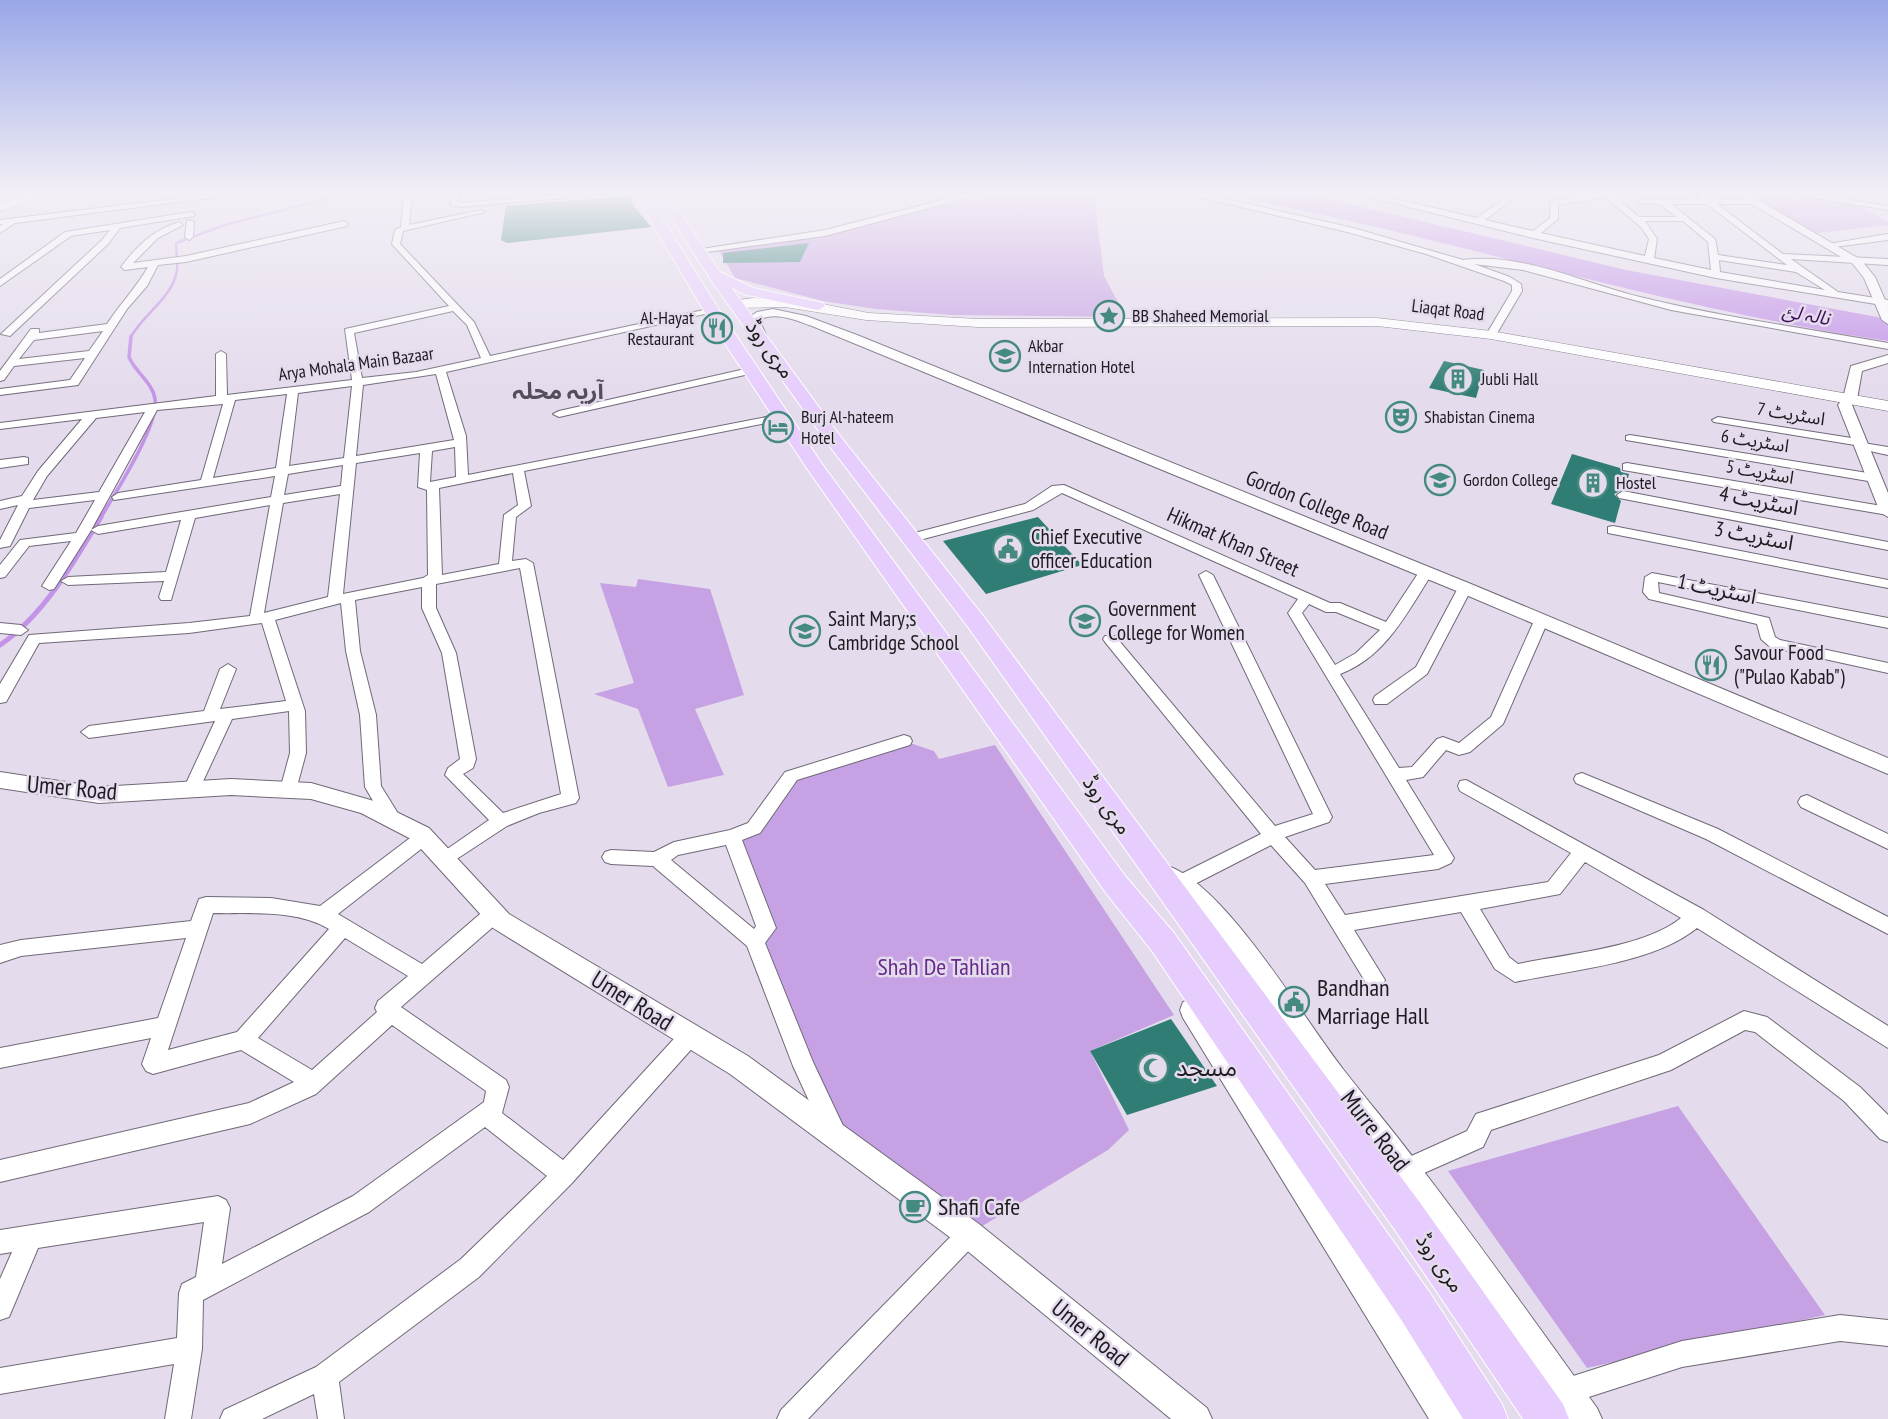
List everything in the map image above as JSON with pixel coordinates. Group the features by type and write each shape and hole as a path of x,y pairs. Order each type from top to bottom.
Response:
{"main road":[{"name":"مری روڈ","path":"681,260 782,417 936,634 1143,919 1163,942 1416,1307 1487,1419"},
{"name":"مری روڈ","path":"706,260 854,468 976,622 1408,1217 1557,1405"},
{"path":"713,272 748,291 818,306"},
{"name":"Liaqat Road","path":"737,303 780,302 818,306 863,325 1374,328 1440,334 1848,402 1888,406"},
{"name":"Liaqat Road","path":"863,325 1377,322 1491,335 1848,402 1888,413"},
{"path":"936,634 976,622"}],"street":[{"path":"0,283 32,260"},
{"path":"3,335 85,260"},
{"path":"131,260 125,267 179,260"},
{"path":"412,260 471,324 487,360"},
{"path":"1455,260 1516,284 1517,291 1491,335"},
{"path":"1462,262 1480,260"},
{"path":"1483,260 1637,299 1888,346"},
{"path":"1650,260 1716,275 1883,301"},
{"path":"1714,260 1716,275"},
{"path":"1735,260 1798,270"},
{"path":"1785,260 1839,295"},
{"path":"1834,260 1888,262"},
{"path":"1854,260 1869,277 1883,301 1888,320"},
{"path":"0,392 74,383 123,307 142,286 154,264"},
{"path":"393,820 373,787 368,715 342,598 345,489 358,384 349,331 457,307"},
{"name":"Arya Mohala Main Bazaar","path":"0,426 358,384 440,370 713,312"},
{"name":"Gordon College Road","path":"765,344 752,319 757,314 771,312 863,325 1426,572 1888,766"},
{"name":"Gordon College Road","path":"863,325 865,337 875,343 1505,594 1888,755"},
{"path":"31,337 110,327"},
{"path":"0,378 35,331 3,335"},
{"path":"12,363 93,354"},
{"path":"206,483 226,400 222,354"},
{"path":"1888,359 1856,369 1848,402 1859,444 1885,497 1888,512"},
{"path":"440,370 460,443 461,480"},
{"path":"559,414 754,370"},
{"path":"288,790 298,753 296,705 262,619 293,392"},
{"path":"49,586 152,409"},
{"path":"0,544 5,543 42,474 93,414"},
{"path":"426,449 424,487 782,417"},
{"name":"اسٹریٹ 7","path":"1718,420 1888,451"},
{"name":"اسٹریٹ 6","path":"1630,438 1874,478"},
{"path":"118,497 460,443"},
{"path":"0,464 24,461"},
{"name":"اسٹریٹ 5","path":"1627,467 1888,512"},
{"path":"505,567 510,515 525,506 519,470"},
{"path":"436,485 433,485 429,608 450,653 468,759 467,764 453,775 501,821"},
{"name":"Hikmat Khan Street","path":"912,538 1029,507 1060,488 1331,609 1335,606 1388,628"},
{"path":"98,530 345,489"},
{"path":"0,505 103,495"},
{"name":"اسٹریٹ 4","path":"1623,495 1888,546"},
{"path":"166,597 189,515"},
{"name":"اسٹریٹ 3","path":"1613,530 1888,584"},
{"path":"0,574 25,543 80,536"},
{"path":"0,698 34,638 189,628 262,619 342,598 526,563 570,798 535,807 501,821 446,859"},
{"path":"1331,672 1343,669 1375,647 1426,572"},
{"path":"1180,883 1280,831 1323,817 1206,575"},
{"path":"68,580 172,576"},
{"name":"اسٹریٹ 1","path":"1888,623 1652,577 1650,592 1654,596 1764,621 1769,639 1775,644 1888,668"},
{"path":"1381,700 1422,670 1465,588"},
{"path":"1306,597 1295,613 1445,858 1438,862 1311,878"},
{"path":"1394,775 1417,773 1443,743 1459,749 1464,748 1497,720 1541,621"},
{"path":"0,628 21,630"},
{"path":"1110,639 1311,878 1375,980"},
{"path":"191,790 218,715 228,669"},
{"path":"89,732 296,705"},
{"path":"611,857 657,859 674,849 732,837 754,828 791,776 904,741"},
{"path":"1582,779 1712,834 1888,926"},
{"name":"Umer Road","path":"0,780 99,795 231,787 311,791 367,807 424,836 500,921 739,1065 969,1234 1196,1419"},
{"path":"1466,786 1697,916 1809,985 1888,1038"},
{"path":"1807,802 1888,842"},
{"path":"323,915 424,836"},
{"path":"732,837 766,928 755,941"},
{"path":"1340,924 1553,889 1583,851"},
{"path":"657,859 755,941 804,1066 837,1137"},
{"name":"Murre Road","path":"1147,860 1180,883 1231,933 1332,1076 1406,1170 1557,1405 1586,1419"},
{"path":"1466,903 1502,963 1516,973 1644,947 1674,935 1697,916"},
{"path":"342,928 243,1041 153,1064 206,905 271,906 323,915 423,975"},
{"path":"178,1419 189,1349 191,1293 361,1204 492,1108 498,1087 385,1008 494,914"},
{"path":"1143,919 1161,963 1209,1035 1448,1419"},
{"path":"0,954 21,948 198,928"},
{"path":"0,1171 250,1113 313,1082 391,1013"},
{"path":"1406,1170 1475,1139 1484,1122 1664,1063 1744,1020 1760,1024 1852,1094 1888,1131"},
{"path":"0,1058 165,1026"},
{"path":"233,1419 325,1376 470,1268 564,1175 689,1037"},
{"path":"243,1041 313,1082"},
{"path":"485,1114 564,1175"},
{"path":"0,1242 218,1208 207,1283"},
{"path":"790,1419 969,1234"},
{"path":"0,1308 31,1237"},
{"path":"1557,1405 1682,1354 1840,1328 1888,1333"},
{"path":"0,1381 189,1349"},
{"path":"325,1376 331,1419"}],"green space":[{"path":"724,260 1102,260 1104,276 1126,317 951,315 876,309 823,301 735,278"},
{"path":"638,579 710,589 744,695 695,709 724,775 668,787 638,709 594,694 634,683 600,583 636,587"},
{"name":"Shah De Tahlian","path":"904,741 934,751 939,759 995,745 1174,1015 1090,1051 1129,1130 1108,1150 969,1234 837,1137 755,941 766,927 732,837 754,828 791,776"},
{"path":"1678,1106 1825,1315 1587,1368 1448,1171"}],"water":[{"name":"نالہ لئ","path":"1512,260 1585,260 1888,319 1888,341 1804,327 1637,291"}],"building":[{"path":"723,260 801,260 800,262 723,263"},
{"name":"Jubli Hall","path":"1444,361 1484,370 1476,398 1429,388"},
{"name":"Hostel","path":"1572,454 1620,468 1621,472 1629,474 1625,489 1614,494 1621,501 1615,523 1551,504"},
{"name":"Chief Executive officer Education","path":"1038,517 1082,565 986,594 943,541"},
{"name":"مسجد","path":"1171,1019 1217,1086 1127,1115 1090,1051"}],"waterway":[{"path":"131,337 170,289 177,260"},
{"path":"100,519 135,459 155,410 154,393 129,357 131,336"},
{"path":"0,645 31,619 57,587 101,517"}],"place":[{"name":"BB Shaheed Memorial","path":"1109,316"},
{"name":"Al-Hayat Restaurant","path":"717,328"},
{"name":"Akbar Internation Hotel","path":"1005,356"},
{"name":"Jubli Hall","path":"1458,379"},
{"name":"Shabistan Cinema","path":"1401,417"},
{"name":"Burj Al-hateem Hotel","path":"778,427"},
{"name":"Gordon College","path":"1440,480"},
{"name":"Hostel","path":"1593,483"},
{"name":"Chief Executive officer Education","path":"1008,549"},
{"name":"Government College for Women","path":"1085,621"},
{"name":"Saint Mary;s Cambridge School","path":"805,631"},
{"name":"Savour Food (\"Pulao Kabab\")","path":"1711,665"},
{"name":"Bandhan Marriage Hall","path":"1294,1002"},
{"name":"مسجد","path":"1153,1068"},
{"name":"Shafi Cafe","path":"915,1207"}],"district":[{"name":"آریہ محلہ","path":"558,391"}]}
